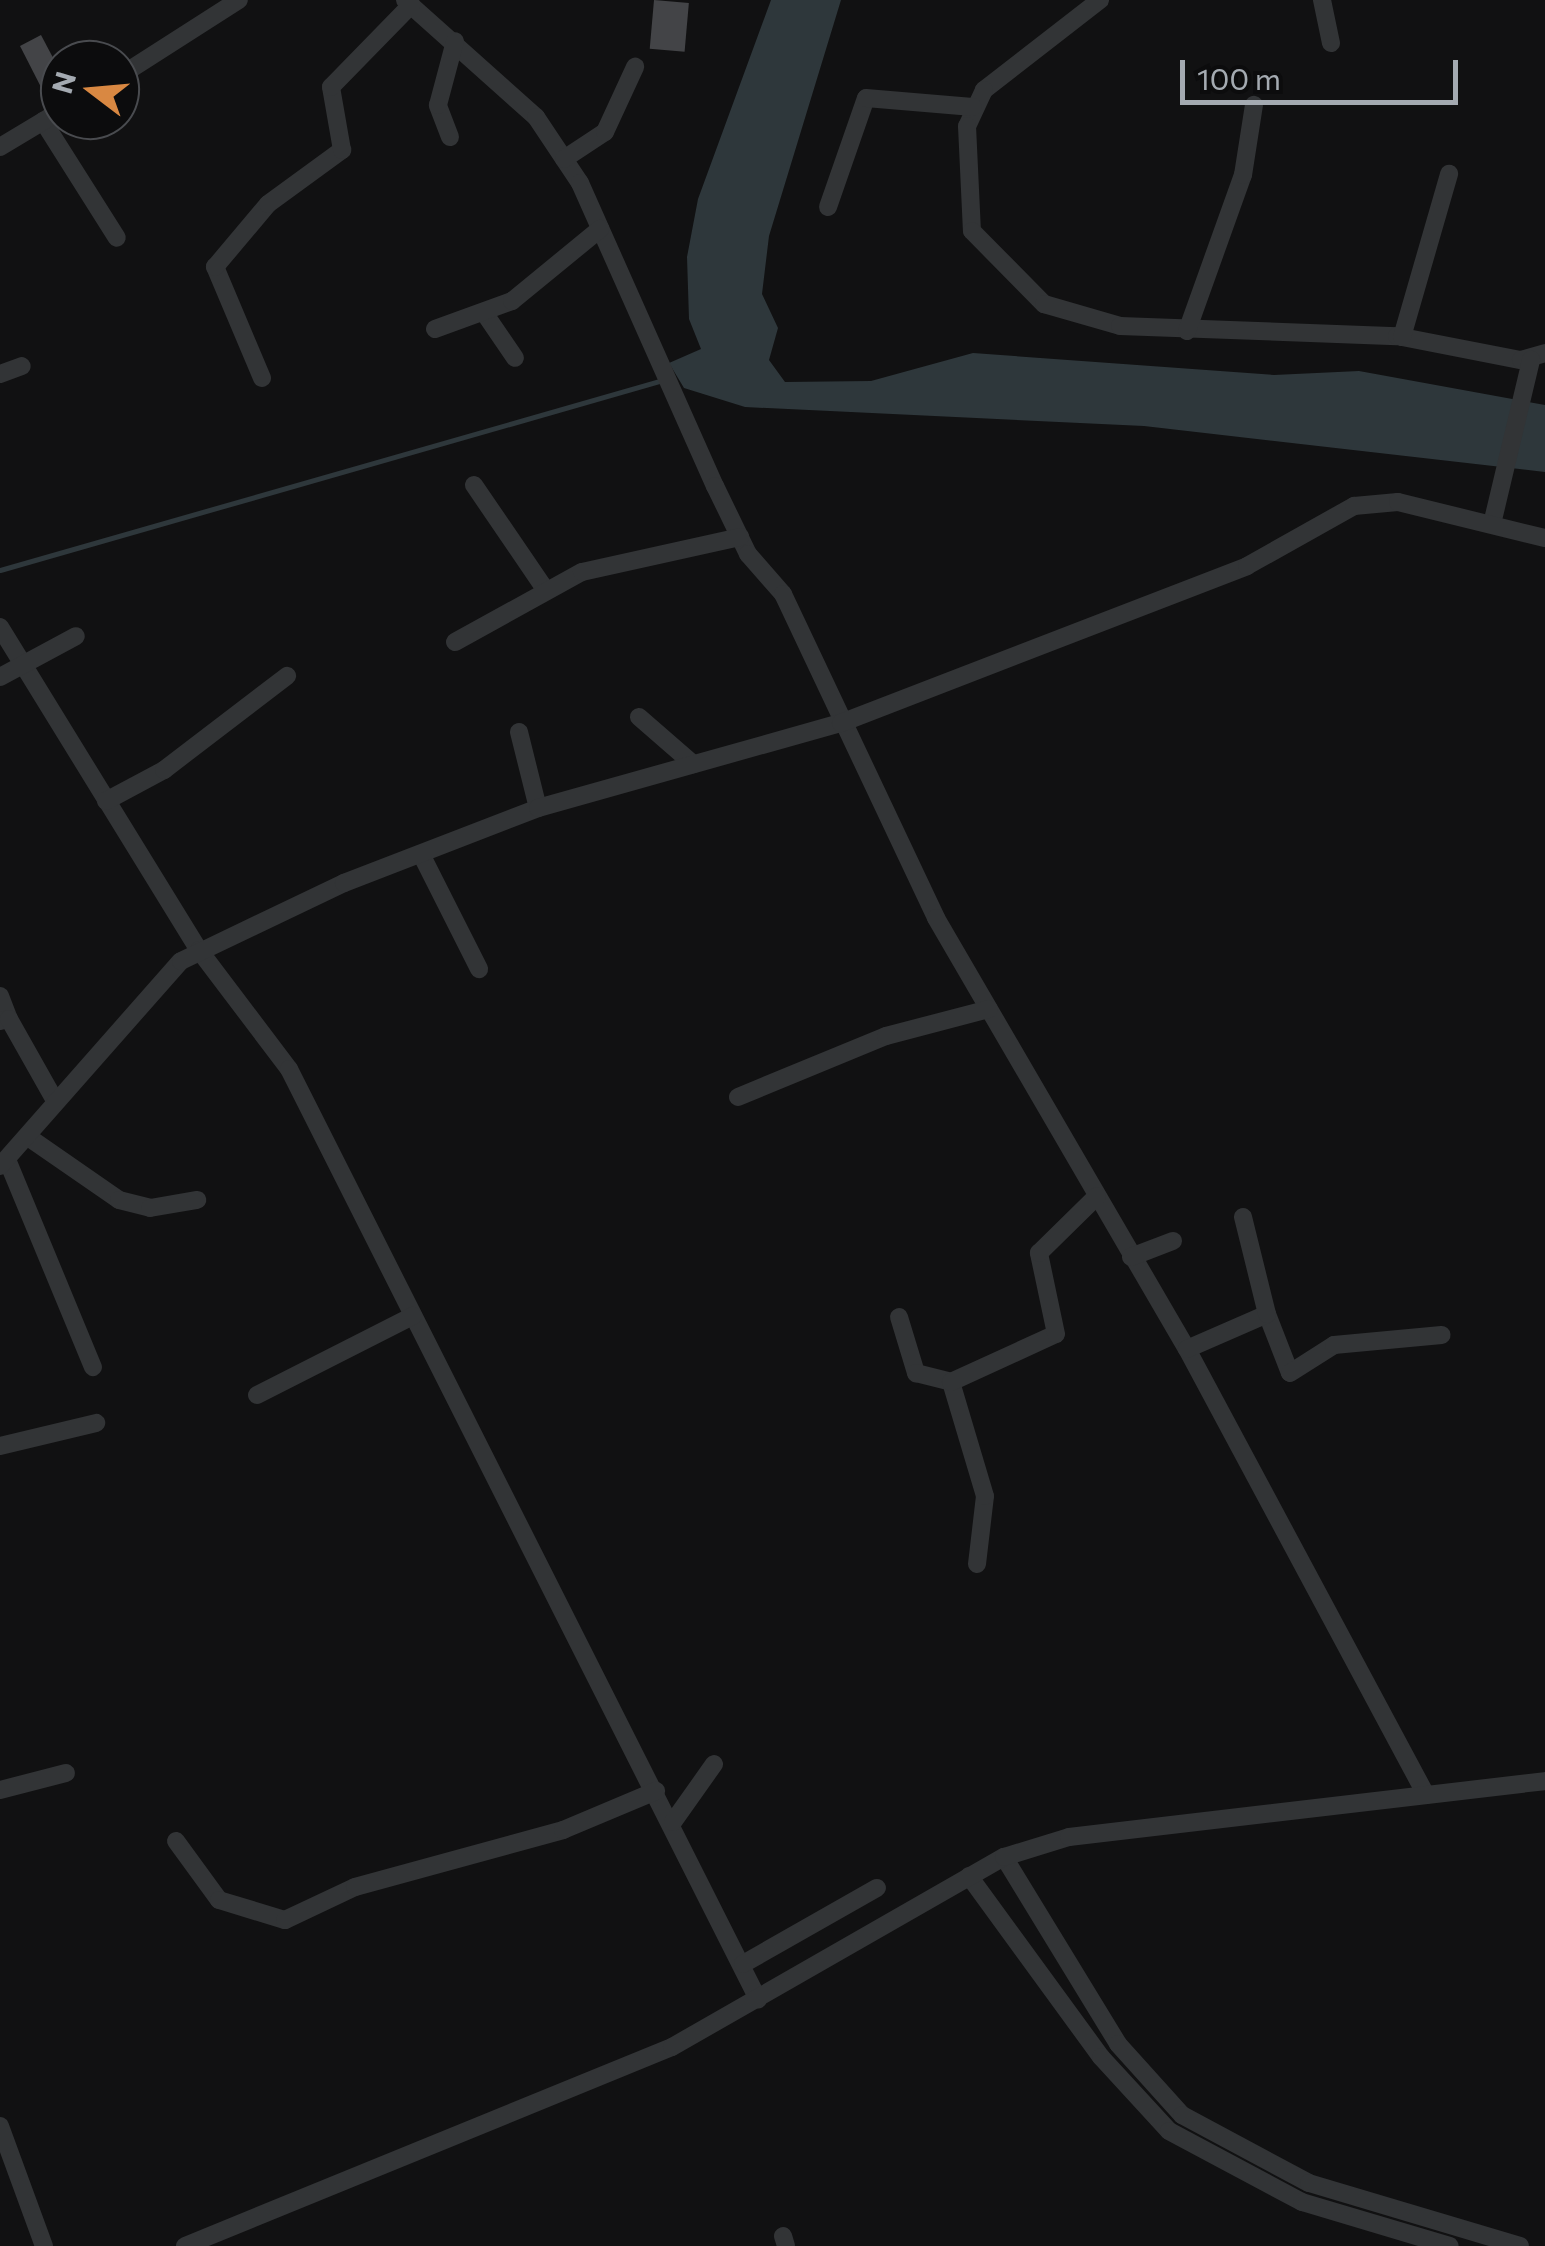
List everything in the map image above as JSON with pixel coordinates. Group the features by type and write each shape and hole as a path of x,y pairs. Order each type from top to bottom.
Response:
{"street":[{"path":"140,63 239,0"},
{"path":"828,207 866,98 973,106 1100,0"},
{"path":"1322,0 1331,43"},
{"path":"262,378 215,267 257,214 342,150 331,87 408,2 536,116 564,159 600,228 740,537 784,594 840,722 989,1009 1187,1349 1426,1795"},
{"path":"450,137 438,106 455,41"},
{"path":"564,159 612,122 635,67"},
{"path":"1187,331 1243,175 1254,105"},
{"path":"973,106 968,216 983,249 1059,312 1187,331 1402,338 1538,357 1492,524"},
{"path":"0,147 40,123"},
{"path":"65,140 117,238"},
{"path":"1402,338 1450,174"},
{"path":"435,329 484,314 539,284 600,228"},
{"path":"484,314 514,358"},
{"path":"0,374 22,366"},
{"path":"474,485 545,589"},
{"path":"93,1367 4,1164 30,1139 54,1099 161,978 199,950 538,808 840,722 1248,566 1354,506 1398,502 1545,538"},
{"path":"455,642 545,589 614,563 740,537"},
{"path":"0,627 199,950 289,1069 673,1822 758,2000"},
{"path":"0,677 76,636"},
{"path":"106,801 177,761 288,676"},
{"path":"639,716 693,764"},
{"path":"519,732 538,808"},
{"path":"421,854 478,968"},
{"path":"0,996 5,1020 54,1099"},
{"path":"738,1096 886,1036 989,1009"},
{"path":"30,1139 120,1200 150,1208 197,1200"},
{"path":"899,1317 916,1373 950,1382 1056,1334 1039,1254 1097,1196"},
{"path":"1243,1217 1267,1314 1290,1373 1334,1345 1442,1335"},
{"path":"1131,1257 1173,1241"},
{"path":"1187,1349 1267,1314"},
{"path":"258,1394 413,1316"},
{"path":"950,1382 985,1496 977,1564"},
{"path":"0,1446 96,1423"},
{"path":"673,1822 714,1764"},
{"path":"0,1790 66,1772"},
{"path":"185,2246 595,2083 758,2000 1004,1856 1069,1837 1545,1781"},
{"path":"176,1841 219,1900 285,1920 355,1887 564,1830 656,1791"},
{"path":"1004,1856 1118,2044 1182,2115 1309,2183 1520,2246"},
{"path":"970,1876 1102,2057 1169,2131 1302,2202 1450,2246"},
{"path":"743,1964 877,1888"},
{"path":"0,2126 6,2159 44,2246"}],"shaded area":[{"path":"771,0 841,0 769,236 762,294 778,328 769,360 785,382 871,381 973,353 1274,375 1359,371 1545,405 1545,472 1144,426 745,407 684,388 669,363 701,349 689,319 687,257 698,199"}],"building":[{"path":"654,0 689,3 685,52 650,49"},
{"path":"41,35 44,40 40,40 40,85 20,46"}],"waterway":[{"path":"0,570 663,380"}]}
